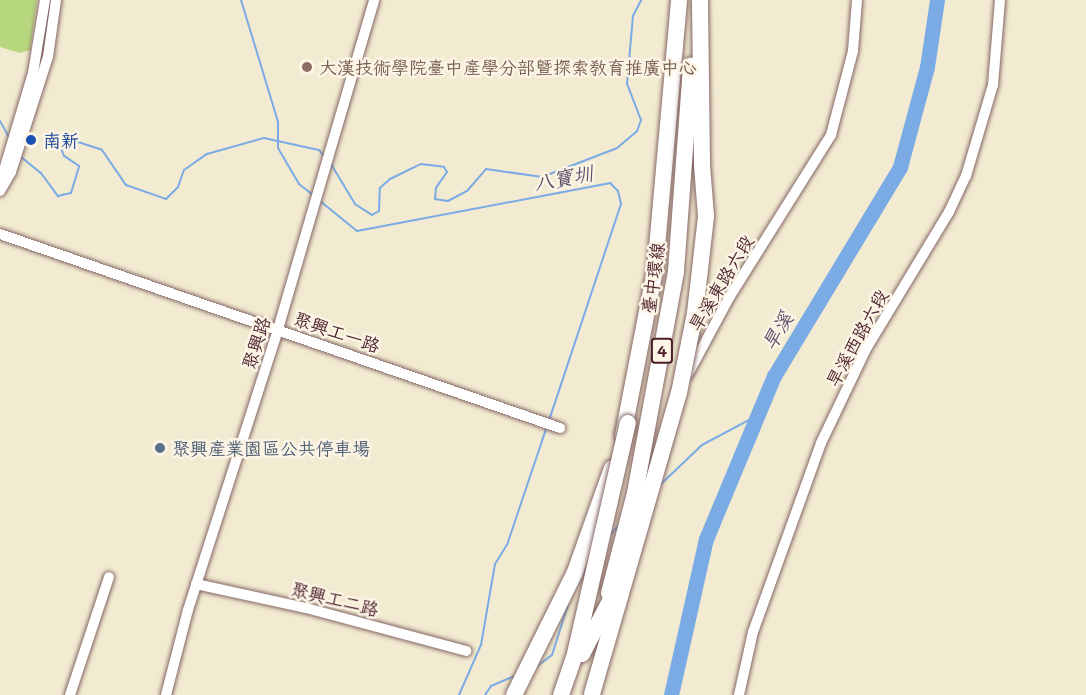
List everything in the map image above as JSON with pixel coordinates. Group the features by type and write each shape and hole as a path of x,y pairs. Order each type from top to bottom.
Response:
{"highway":[{"name":"臺中環線","path":"561,695 574,658 628,423 655,270 679,0"},
{"name":"臺中環線","path":"590,695 635,493 676,271 698,0"},
{"path":"590,695 679,393 701,276 706,216 702,165 698,0"},
{"path":"514,695 575,572 628,423"},
{"path":"554,695 572,670 626,573"}],"street":[{"path":"0,184 15,147 33,73 45,0"},
{"path":"0,191 48,57 56,0"},
{"name":"聚興路","path":"166,695 196,584 278,328 374,0"},
{"name":"旱溪東路六段","path":"590,695 634,523 664,431 686,377 730,296 831,135 853,51 857,0"},
{"name":"旱溪西路六段","path":"739,695 753,632 821,443 867,349 949,212 966,177 993,85 1000,0"},
{"name":"聚興工一路","path":"0,234 278,328 560,428"},
{"path":"70,695 109,577"},
{"name":"聚興工二路","path":"196,584 306,608 466,651"}],"green space":[{"path":"0,0 37,0 30,50 20,53 0,47"}],"waterway":[{"name":"八寶圳","path":"241,0 278,122 278,148 299,184 313,195"},
{"path":"331,164 355,204 372,215 379,211 380,188 390,179 421,164 444,167 447,172 436,188 435,199 448,201 467,191 486,169 542,177 617,148 637,131 641,120 627,84 633,16 641,0"},
{"name":"旱溪","path":"671,695 706,539 774,376 900,167 927,67 937,0"},
{"path":"0,121 9,137"},
{"path":"21,157 41,173 58,196 71,193 79,166 64,156 61,148 78,142 102,150 126,185 166,199 178,187 184,170 207,154 264,138 319,150 325,157"},
{"name":"八寶圳","path":"320,201 357,231 610,183 618,191 621,204 549,420"},
{"path":"660,485 702,445 758,415"},
{"name":"八寶圳","path":"459,695 481,645 495,564 507,545 546,429"},
{"path":"611,534 619,525"},
{"path":"579,581 586,571"},
{"path":"536,667 552,655 568,605"},
{"path":"485,695 491,686 514,676"}],"place":[{"name":"大漢技術學院臺中產學分部暨探索教育推廣中心","path":"307,67"},
{"name":"南新","path":"31,140"},
{"name":"聚興產業園區公共停車場","path":"160,448"}]}
